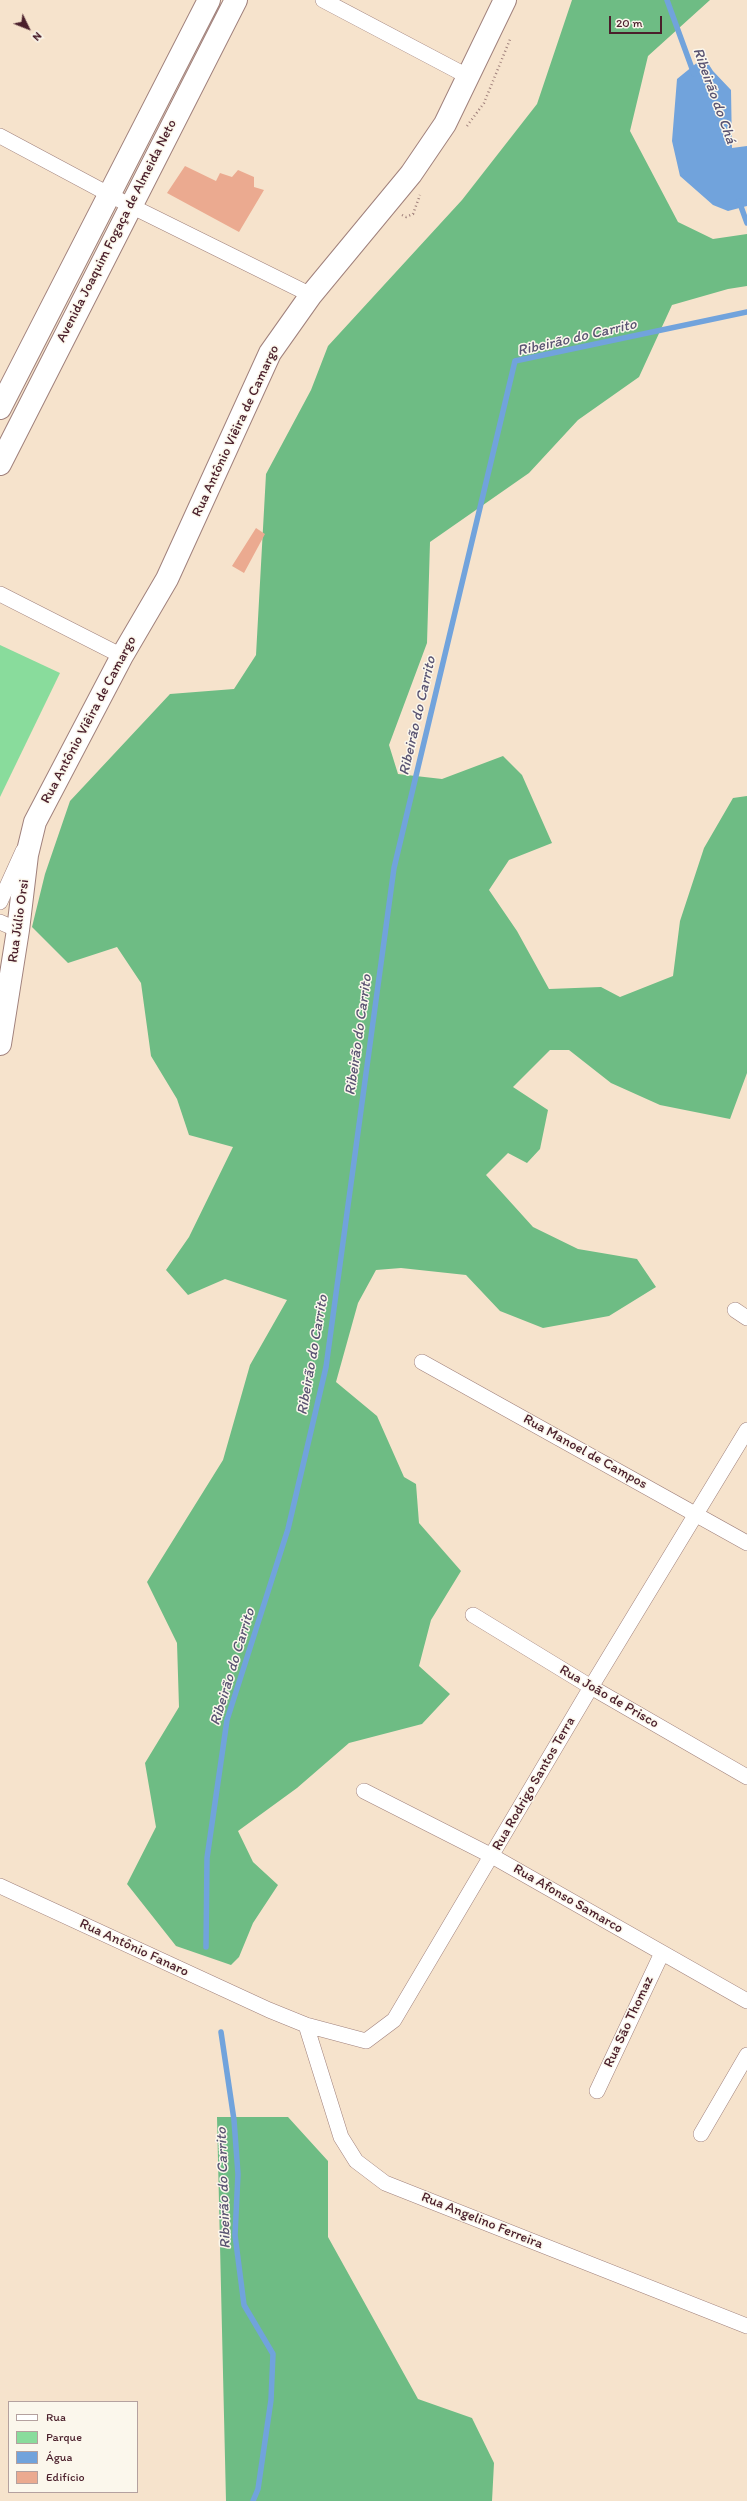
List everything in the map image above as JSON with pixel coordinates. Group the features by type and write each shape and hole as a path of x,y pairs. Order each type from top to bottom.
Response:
{"main road":[{"name":"Avenida Joaquim Fogaça de Almeida Neto","path":"0,408 209,0"},
{"name":"Avenida Joaquim Fogaça de Almeida Neto","path":"0,464 130,205 236,0"},
{"name":"Rua Antônio Viêira de Camargo","path":"35,822 122,656 167,579 270,353 311,295 411,174 445,124 505,0"},
{"name":"Rua Júlio Orsi","path":"0,1044 9,926 35,822"}],"street":[{"path":"323,0 469,77"},
{"path":"0,136 130,205 311,295"},
{"path":"0,594 122,656"},
{"path":"0,902 35,822"},
{"name":"Rua Manoel de Campos","path":"422,1362 747,1543"},
{"name":"Rua Rodrigo Santos Terra","path":"268,2010 306,2026 366,2041 394,2020 591,1687 747,1430"},
{"name":"Rua João de Prisco","path":"473,1615 591,1687 747,1777"},
{"name":"Rua Afonso Samarco","path":"364,1791 492,1856 747,2001"},
{"name":"Rua Antônio Fanaro","path":"0,1886 268,2010"},
{"name":"Rua São Thomaz","path":"597,2091 662,1953"},
{"name":"Rua Angelino Ferreira","path":"306,2026 340,2137 356,2161 386,2183 747,2326"},
{"path":"700,2134 747,2055"}],"green space":[{"path":"572,0 710,0 648,56 630,131 678,222 713,239 747,234 747,286 728,289 672,305 639,377 578,420 529,473 430,542 427,643 389,745 398,774 442,779 503,756 522,775 552,843 509,860 489,890 517,931 549,989 601,987 620,997 673,976 680,921 704,848 733,798 747,796 747,1073 730,1119 660,1105 611,1083 569,1050 550,1050 513,1087 548,1110 540,1149 527,1163 508,1153 486,1175 533,1227 578,1249 637,1259 656,1287 609,1316 543,1328 500,1311 466,1275 401,1268 376,1270 358,1303 336,1382 377,1416 404,1477 416,1484 419,1523 461,1571 431,1620 419,1666 450,1694 422,1724 349,1743 297,1788 238,1831 253,1862 278,1885 253,1923 239,1957 231,1965 176,1946 127,1884 156,1827 145,1763 179,1707 177,1643 147,1582 223,1460 250,1365 287,1300 225,1279 188,1295 166,1270 189,1237 233,1147 189,1135 177,1099 151,1056 141,983 117,947 68,963 32,927 45,874 70,801 170,694 234,689 256,655 266,474 311,390 328,346 462,200 537,104"},
{"path":"0,645 60,673 0,797"},
{"path":"217,2117 288,2117 328,2161 328,2237 418,2399 472,2418 494,2463 492,2501 226,2501"}],"water":[{"path":"704,57 713,71 731,90 732,148 747,146 747,206 728,211 713,205 680,176 672,141 677,79"}],"building":[{"path":"185,166 216,181 220,173 232,177 238,170 254,177 254,187 264,190 239,232 167,193"},
{"path":"256,528 265,534 244,573 232,566"}],"waterway":[{"name":"Ribeirão do Chá","path":"667,0 694,74"},
{"name":"Ribeirão do Chá","path":"739,201 747,223"},
{"name":"Ribeirão do Carrito","path":"206,1947 207,1858 227,1720 288,1529 326,1367 394,868 515,361 747,312"},
{"name":"Ribeirão do Carrito","path":"221,2032 234,2120 238,2174 235,2235 244,2305 273,2354 271,2400 258,2489 253,2501"}]}
